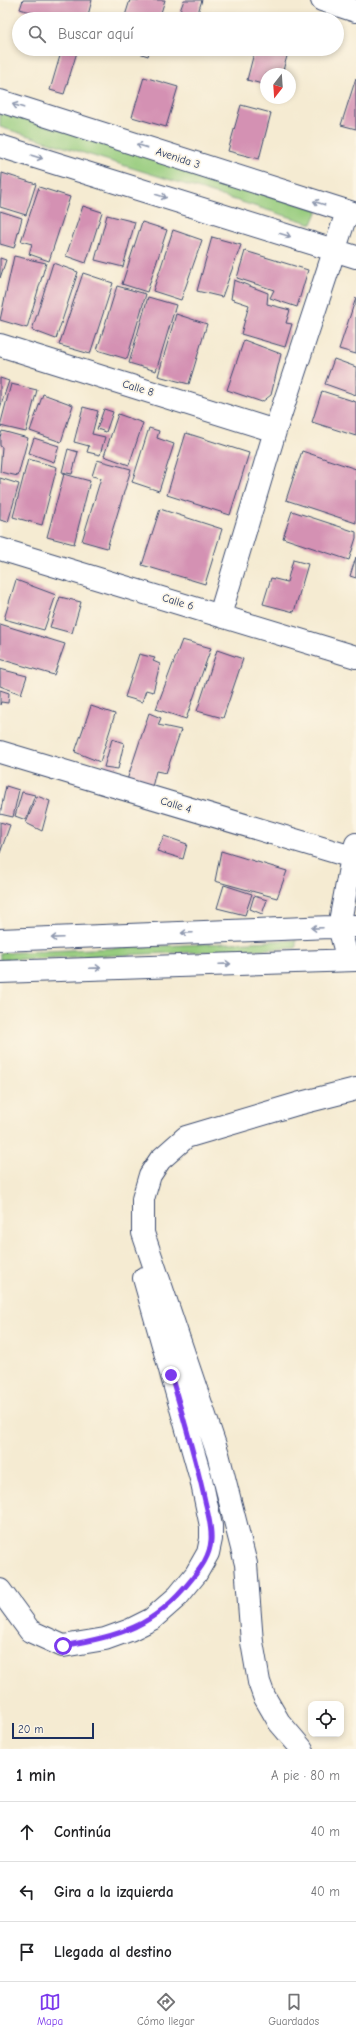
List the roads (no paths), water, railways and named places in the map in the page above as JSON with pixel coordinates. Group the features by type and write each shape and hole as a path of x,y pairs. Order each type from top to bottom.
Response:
{"street":[{"path":"322,0 356,11"},
{"name":"Avenida 3","path":"0,101 352,213"},
{"path":"0,146 356,257"},
{"path":"220,615 275,431 334,251 352,213"},
{"name":"Calle 8","path":"0,345 275,431"},
{"name":"Calle 6","path":"0,549 356,657"},
{"name":"Calle 4","path":"0,752 354,854"},
{"path":"0,972 353,954 348,927 354,854"},
{"path":"0,940 348,927"},
{"path":"0,1590 30,1631 63,1646 105,1639 130,1630 152,1619 178,1596 196,1574 208,1553 211,1540 211,1526 201,1480 140,1262 143,1199 150,1175 160,1160 186,1137 297,1104 356,1089"},
{"path":"142,1233 218,1454 246,1564 250,1623 259,1682 264,1696 279,1722 302,1749"}]}
